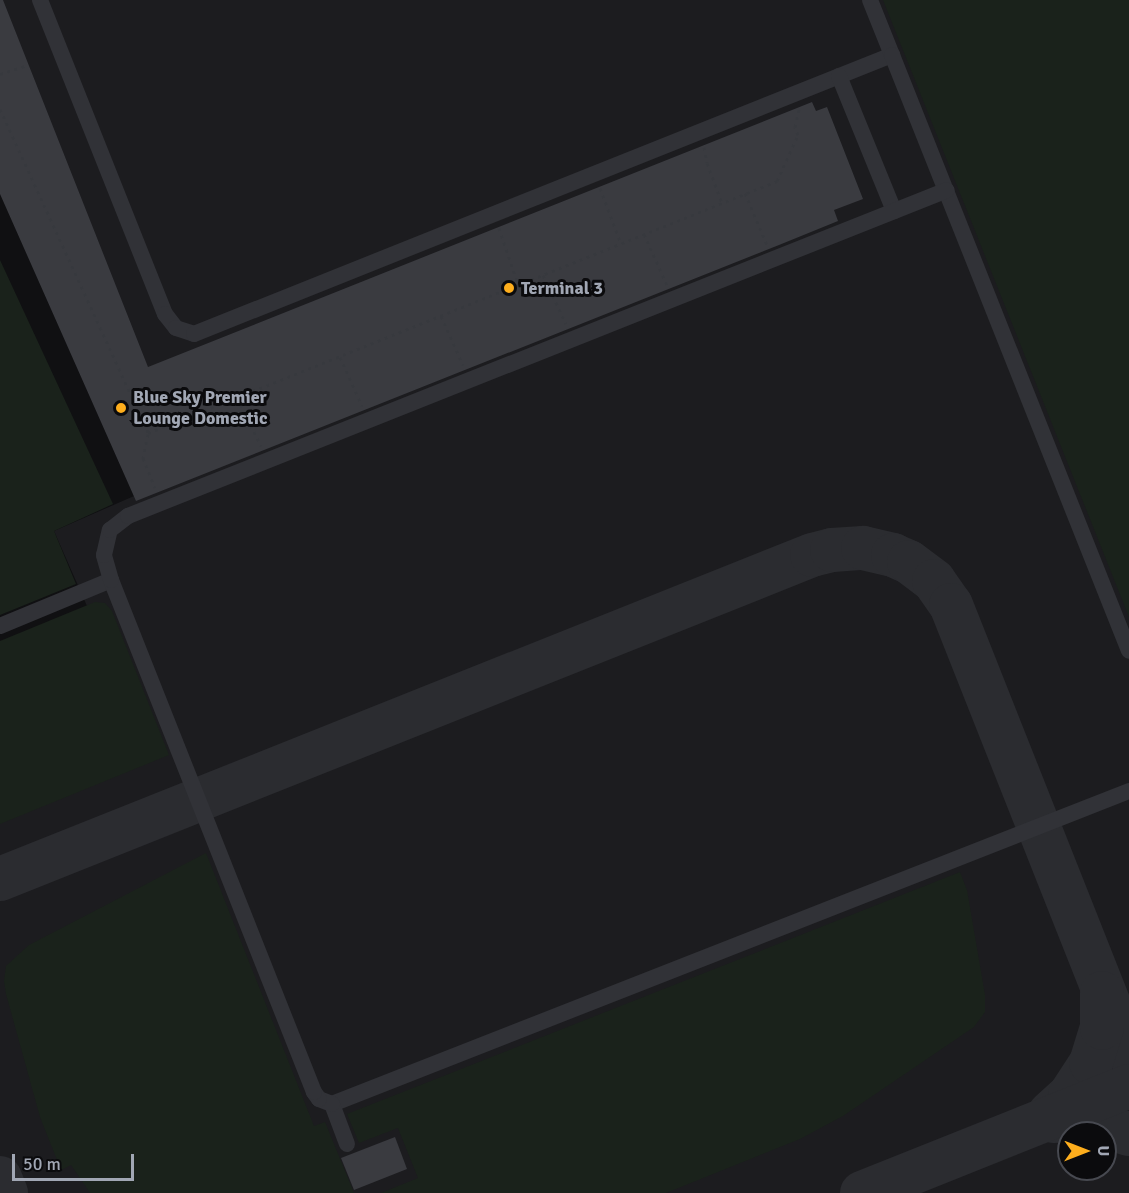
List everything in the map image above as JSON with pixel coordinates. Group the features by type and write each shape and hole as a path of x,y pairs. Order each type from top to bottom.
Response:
{"lane":[{"path":"40,0 165,314 176,328 194,334 892,55"},
{"path":"870,0 1129,651"},
{"path":"839,76 894,212"},
{"path":"947,190 128,516 117,523 105,542 104,555 111,580 314,1092 319,1099 332,1104 1129,791"},
{"path":"0,626 111,580"},
{"path":"332,1104 347,1144"}],"path":[{"path":"0,74 28,65"},
{"path":"777,181 798,135 795,127 800,106"},
{"path":"703,145 706,162 722,203"},
{"path":"600,186 621,243"},
{"path":"745,194 770,249"},
{"path":"498,226 519,285"},
{"path":"644,234 669,289"},
{"path":"543,275 568,328"},
{"path":"441,316 465,369"},
{"path":"340,357 364,410"},
{"path":"237,398 262,450"},
{"path":"148,434 143,458 157,491"}],"shaded area":[{"path":"0,0 1129,0 1129,1193 0,1193 0,759 87,606 54,531 134,496"},
{"path":"883,0 1129,0 1129,617"},
{"path":"0,260 113,504 54,531 76,584 0,615"},
{"path":"95,602 105,603 112,611 169,755 0,824 0,641"},
{"path":"206,853 314,1126 325,1122 354,1193 90,1193 71,1165 61,1170 40,1117 6,994 4,981 6,966 29,945"},
{"path":"960,872 967,890 985,995 985,1012 974,1027 843,1116 800,1139 666,1193 381,1193 418,1178 398,1128 359,1143 347,1114"}],"building":[{"name":"Terminal 3","path":"0,0 3,0 148,367 812,102 816,111 827,107 863,199 834,210 838,221 136,501 0,194"},
{"path":"395,1137 407,1169 354,1190 341,1158"}],"taxiway":[{"path":"0,879 812,555 832,550 863,548 893,555 909,562 934,581 951,605 1129,1054"},
{"path":"1050,1113 1070,1095 1091,1063 1102,1028 1102,993"},
{"path":"862,1193 1129,1086"},
{"path":"1053,1121 1085,1120 1129,1134"},
{"path":"0,1178 6,1193"}],"place":[{"name":"Terminal 3","path":"509,288"},
{"name":"Blue Sky Premier Lounge Domestic","path":"121,408"}]}
